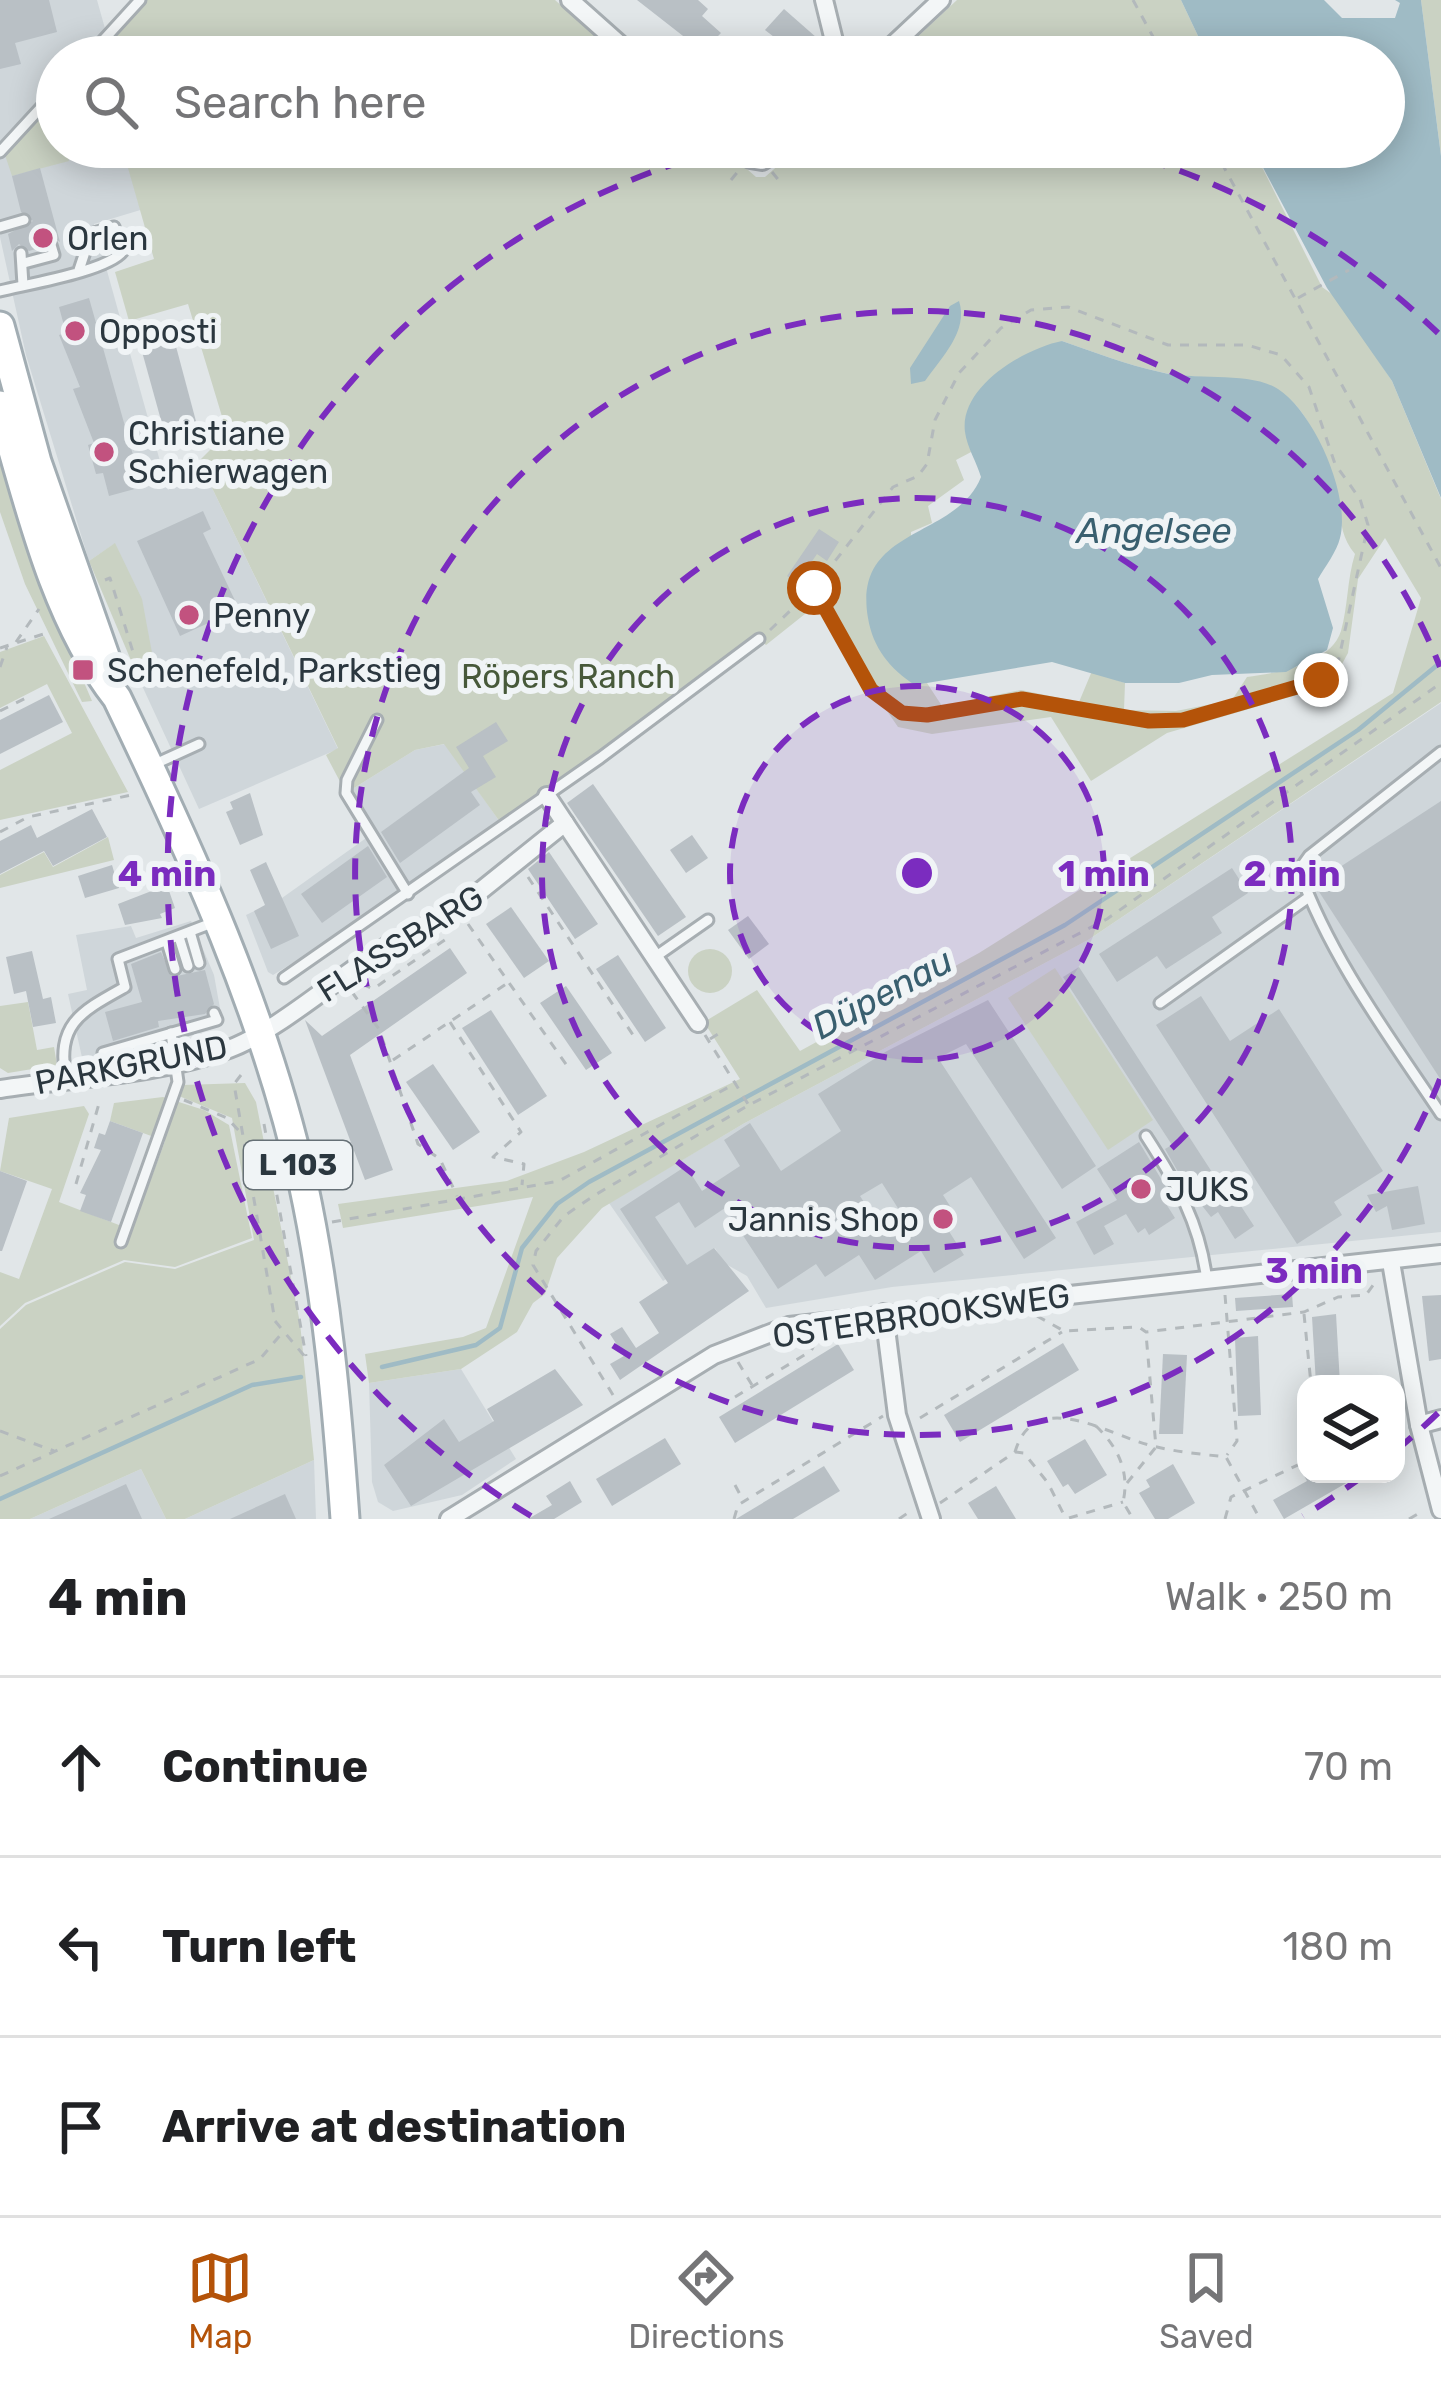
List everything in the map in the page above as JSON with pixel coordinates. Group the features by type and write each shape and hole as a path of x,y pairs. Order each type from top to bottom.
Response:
{"main road":[{"name":"L 103","path":"0,326 37,463 110,660 130,686 150,766 220,920 260,1031 302,1182 325,1301 345,1519"},
{"name":"L 103","path":"0,405 92,666 130,686"}],"street":[{"path":"570,0 610,36"},
{"path":"824,0 833,36"},
{"path":"902,36 941,0"},
{"path":"547,796 698,1023"},
{"name":"FLASSBARG","path":"260,1031 348,978 419,926 463,917 515,858 566,824"},
{"name":"PARKGRUND","path":"0,1089 227,1050 260,1031"},
{"name":"OSTERBROOKSWEG","path":"449,1519 714,1355 789,1327 1441,1254"},
{"path":"1391,1262 1419,1425 1441,1510"},
{"path":"884,1313 897,1415 930,1515"},
{"path":"1419,1425 1441,1419"}],"lane":[{"path":"107,36 140,0"},
{"path":"0,152 36,113"},
{"path":"0,227 20,225"},
{"path":"0,291 80,270 122,256 114,227 92,234 80,270"},
{"path":"23,285 36,254"},
{"name":"FLASSBARG","path":"284,978 547,796 759,639"},
{"path":"377,720 346,780 346,794 408,894"},
{"path":"150,766 199,744"},
{"path":"1441,752 1309,856 1299,870 1350,975 1441,1114"},
{"path":"1160,1003 1309,897"},
{"path":"66,1079 60,1047 64,1035 88,1008 125,987 118,959 220,920"},
{"path":"655,957 708,920"},
{"path":"185,934 194,964"},
{"path":"167,942 175,969"},
{"path":"326,951 348,978"},
{"path":"107,1073 103,1053 207,1017"},
{"path":"121,1242 174,1097 171,1033"},
{"path":"1146,1136 1186,1196 1215,1280"}],"path":[{"path":"1132,0 1152,36"},
{"path":"1225,168 1441,568"},
{"path":"1296,298 1349,270"},
{"path":"759,639 814,588 892,487 917,476 928,464 935,420 959,373 1001,328 1031,310 1068,307 1168,345 1247,345 1281,355 1309,387 1335,464 1360,499 1368,525 1337,667 1321,680 1294,690 1183,720 1149,721 1022,699 927,715 896,711 871,690 814,588"},
{"path":"104,567 138,668 130,686"},
{"path":"0,667 7,647 39,609"},
{"path":"7,647 64,627"},
{"path":"130,686 167,671"},
{"path":"616,1401 538,1278 536,1251 579,1205 748,1103 1107,919 1441,683"},
{"path":"0,711 32,694"},
{"path":"0,832 28,818 138,793"},
{"path":"515,858 637,1041"},
{"path":"348,978 374,989 463,917 569,1070"},
{"path":"348,978 379,1029 418,1144 449,1172 458,1197"},
{"path":"392,1061 508,982"},
{"path":"450,1022 520,1132 518,1139 495,1149 493,1156 524,1164 527,1176 521,1186"},
{"path":"698,1023 748,1103"},
{"path":"709,1040 723,1031"},
{"path":"241,1075 234,1084 282,1334 306,1358 290,1246 260,1104"},
{"path":"330,1222 584,1171 738,1086"},
{"path":"174,1097 226,1118 243,1135"},
{"path":"76,1184 100,1100"},
{"path":"920,1418 1064,1331 1139,1327 1146,1332 1304,1312 1338,1297 1366,1295 1391,1262"},
{"path":"1215,1280 1227,1324 1237,1441 1226,1457"},
{"path":"1031,1312 1064,1331"},
{"path":"1304,1312 1310,1375"},
{"path":"1133,1519 1123,1502 1127,1483 1156,1448 1146,1332"},
{"path":"0,1475 260,1359 282,1334"},
{"path":"735,1397 811,1351 817,1337"},
{"path":"738,1362 753,1386"},
{"path":"734,1519 744,1502 884,1415"},
{"path":"930,1515 1016,1452 1019,1440 1037,1422 1094,1423 1156,1448 1226,1457"},
{"path":"1094,1423 1110,1439 1127,1483"},
{"path":"0,1431 54,1451"},
{"path":"1016,1452 1032,1460 1066,1519 1123,1502"},
{"path":"1226,1457 1260,1519"},
{"path":"1225,1519 1232,1497 1297,1465"},
{"path":"735,1485 744,1502"}],"shaded area":[{"path":"0,0 97,0 107,36 36,36 36,168 146,168 157,205 94,224 168,490 199,461 338,749 199,809 138,677 155,669 114,544 89,561 26,355 0,237"},
{"path":"1441,703 1441,1232 892,1287 766,1308 747,1276 724,1263 715,1248 663,1281 609,1203 743,1124 1088,940"},
{"path":"445,744 500,822 322,945 273,975 268,972 246,915 282,898 369,836 346,793 415,750"},
{"path":"191,921 214,975 223,1025 155,1048 83,1062 68,994 87,990 76,935 131,926 136,938"},
{"path":"461,1369 516,1459 462,1495 393,1511 378,1502 372,1482 369,1383"},
{"path":"314,1460 316,1519 185,1519"},
{"path":"141,1469 166,1519 30,1519"}],"green space":[{"path":"145,0 555,0 596,36 112,36"},
{"path":"957,0 1181,0 1198,36 918,36"},
{"path":"1421,0 1441,0 1441,156"},
{"path":"36,118 36,168 42,168 12,176 4,152"},
{"name":"Röpers Ranch","path":"128,168 746,168 756,177 765,177 775,168 1262,168 1322,287 1336,297 1392,381 1441,499 1441,702 1088,940 743,1124 602,1208 557,1258 545,1294 533,1303 517,1332 461,1369 369,1383 365,1354 463,1337 486,1328 533,1197 343,1228 338,1204 507,1181 584,1152 740,1079 704,1022 757,990 800,1051 979,953 1393,693 1421,598 1385,538 1358,579 1348,653 1336,675 1307,692 1167,733 1091,781 1051,717 932,734 898,727 815,606 766,645 757,637 500,822 444,744 415,750 346,793 326,755 338,748 199,461 227,433 188,304 129,321 115,272 154,259","holes":["1062,341 1181,376 1244,380 1280,392 1296,405 1327,461 1342,529 1355,554 1335,643 1301,665 1247,677 1232,700 1176,711 1124,710 1125,683 1092,671 1079,702 1021,690 942,706 927,683 914,685 911,532 932,523 928,506 964,480 956,460 973,451 965,431"]},
{"path":"0,442 40,580 92,701 82,702 25,584 0,512"},
{"path":"115,543 142,599 155,669 138,677 89,561"},
{"path":"44,636 128,792 0,820 0,770 72,733 47,684 0,708 0,652"},
{"path":"108,837 114,860 0,888 0,875 44,852 53,867"},
{"path":"710,949 726,955 732,971 726,987 710,993 694,987 688,971 694,955"},
{"path":"1055,968 1153,1120 1108,1150 1008,998"},
{"path":"28,1002 37,1050 54,1047 57,1065 8,1073 0,1068 0,1006"},
{"path":"245,1083 256,1102 300,1323 314,1460 185,1519 166,1519 141,1469 30,1519 0,1519 0,1329 26,1305 125,1262 175,1269 254,1240 232,1118 179,1096 183,1085"},
{"path":"163,1097 204,1110 229,1125 252,1238 175,1267 124,1260 25,1303 0,1326 0,1272 19,1279 52,1189 0,1171 9,1118 84,1106 89,1114 59,1202 132,1230 165,1141 110,1121 114,1103"}],"water":[{"path":"1181,0 1324,0 1342,18 1395,18 1400,3 1395,0 1421,0 1441,156 1441,498 1392,381 1327,288 1263,168 1405,168 1405,36 1198,36"},
{"path":"959,301 960,323 952,344 925,381 911,384 910,368 950,306"},
{"name":"Angelsee","path":"1062,341 1160,372 1266,383 1291,400 1327,456 1340,500 1340,538 1318,579 1333,628 1327,650 1286,672 1212,675 1179,683 1125,683 1052,662 915,685 890,665 878,648 868,618 867,588 875,566 890,550 951,513 981,477 965,432 966,415 984,385 1014,361"}],"building":[{"path":"0,0 49,0 57,32 15,43 21,64 0,69"},
{"path":"637,0 698,0 708,9 702,16 721,33 683,36"},
{"path":"784,9 815,36 773,36 765,30"},
{"path":"40,168 60,242 50,236 42,247 29,251 19,244 12,251 8,234 33,221 21,212 12,176"},
{"path":"89,298 142,487 109,496 103,473 96,474 88,445 94,443 73,389 80,387 59,335 66,333 59,307"},
{"path":"174,339 201,440 169,449 141,348"},
{"path":"203,511 211,529 203,533 239,609 180,636 137,541"},
{"path":"819,529 839,542 827,561 817,554 797,583 787,576"},
{"path":"49,695 63,722 0,754 0,720"},
{"path":"496,722 508,741 483,756 496,777 471,792 480,805 400,863 381,832 469,768 456,747"},
{"path":"593,784 686,917 658,936 567,803"},
{"path":"250,793 263,835 240,845 226,812 233,809 230,802"},
{"path":"1441,801 1441,1080 1314,884"},
{"path":"92,809 107,837 53,866 44,851 0,874 0,841 31,825 37,838"},
{"path":"692,835 708,858 686,873 670,850"},
{"path":"368,846 387,877 322,923 301,894"},
{"path":"549,852 598,924 575,939 528,869"},
{"path":"266,862 299,936 271,949 254,911 265,905 250,870"},
{"path":"112,865 119,888 85,898 78,876"},
{"path":"1232,868 1248,893 1212,917 1222,933 1166,969 1157,956 1117,982 1099,954"},
{"path":"167,885 175,908 160,914 162,918 125,925 118,904"},
{"path":"511,907 549,961 524,978 486,924"},
{"path":"748,916 769,944 749,959 728,930"},
{"path":"450,948 467,973 350,1055 393,1170 365,1180 305,1020 322,1036"},
{"path":"32,951 43,999 51,997 56,1023 33,1027 26,991 14,994 6,957"},
{"path":"161,952 172,977 205,970 214,1004 205,1014 158,1021 159,1027 113,1041 105,1012 142,1002 131,964"},
{"path":"618,955 666,1028 645,1042 596,969"},
{"path":"1079,967 1232,1203 1237,1200 1254,1226 1235,1239 1218,1212 1211,1217 1185,1184 1165,1149 1172,1145 1063,977"},
{"path":"566,986 612,1053 586,1070 540,1003"},
{"path":"1201,996 1230,1041 1279,1009 1383,1171 1334,1202 1342,1215 1297,1244 1156,1025"},
{"path":"988,1000 1096,1166 1062,1189 966,1044 938,1058 1056,1238 1024,1259 971,1177 943,1195 957,1217 945,1225 964,1255 934,1273 921,1251 875,1280 859,1255 825,1277 816,1264 778,1289 725,1208 695,1228 679,1202 655,1217 687,1265 714,1248 749,1291 620,1380 610,1364 624,1356 610,1334 622,1327 636,1348 659,1333 639,1302 668,1283 620,1209 686,1166 702,1191 740,1166 724,1140 750,1123 781,1171 841,1131 818,1094 887,1051","holes":["882,1183 908,1224 887,1237 860,1196"]},
{"path":"491,1010 547,1096 518,1115 462,1028"},
{"path":"433,1064 480,1132 453,1150 406,1082"},
{"path":"110,1121 143,1133 111,1222 80,1211 86,1195 80,1193 101,1150 94,1148 99,1133 105,1135"},
{"path":"1139,1142 1170,1194 1163,1199 1175,1218 1149,1235 1145,1228 1138,1233 1126,1214 1104,1226 1114,1244 1094,1255 1076,1222 1117,1200 1097,1169"},
{"path":"0,1171 27,1181 2,1251 0,1251"},
{"path":"1418,1186 1425,1224 1392,1230 1387,1206 1376,1212 1367,1195"},
{"path":"1292,1294 1293,1307 1236,1311 1235,1298"},
{"path":"1441,1295 1441,1359 1429,1361 1422,1296"},
{"path":"1336,1314 1339,1375 1315,1375 1312,1317"},
{"path":"1258,1336 1261,1415 1238,1416 1235,1338"},
{"path":"1063,1343 1079,1370 960,1442 944,1415"},
{"path":"838,1344 854,1370 735,1443 719,1417"},
{"path":"1163,1354 1187,1355 1183,1434 1159,1434"},
{"path":"555,1369 583,1405 411,1506 384,1465 444,1419 459,1442 494,1421 487,1409"},
{"path":"665,1438 681,1464 612,1506 596,1479"},
{"path":"1085,1439 1107,1475 1075,1494 1068,1484 1063,1487 1047,1461"},
{"path":"1173,1464 1195,1503 1168,1519 1155,1519 1139,1493 1150,1487 1146,1480"},
{"path":"824,1466 840,1491 793,1519 736,1519"},
{"path":"570,1481 582,1502 554,1519 528,1519 552,1505 546,1496"},
{"path":"1303,1483 1346,1483 1284,1519 1273,1500"},
{"path":"126,1484 142,1519 49,1519 85,1503"},
{"path":"996,1486 1016,1519 978,1519 968,1503"},
{"path":"285,1494 296,1519 230,1519"}],"waterway":[{"name":"Düpenau","path":"382,1367 476,1345 500,1328 522,1248 557,1204 589,1182 1065,925 1358,730 1441,662"},
{"name":"Düpenau","path":"0,1499 252,1385 301,1377"}],"place":[{"name":"Orlen","path":"43,238"},
{"name":"Opposti","path":"75,331"},
{"name":"Christiane Schierwagen","path":"104,452"},
{"name":"Penny","path":"189,615"},
{"name":"Schenefeld, Parkstieg","path":"83,670"},
{"name":"JUKS","path":"1141,1189"},
{"name":"Jannis Shop","path":"943,1219"}],"route":[{"path":"814,588 837,621 871,690 902,713 927,715 1022,699 1149,721 1183,720 1321,680"}]}
